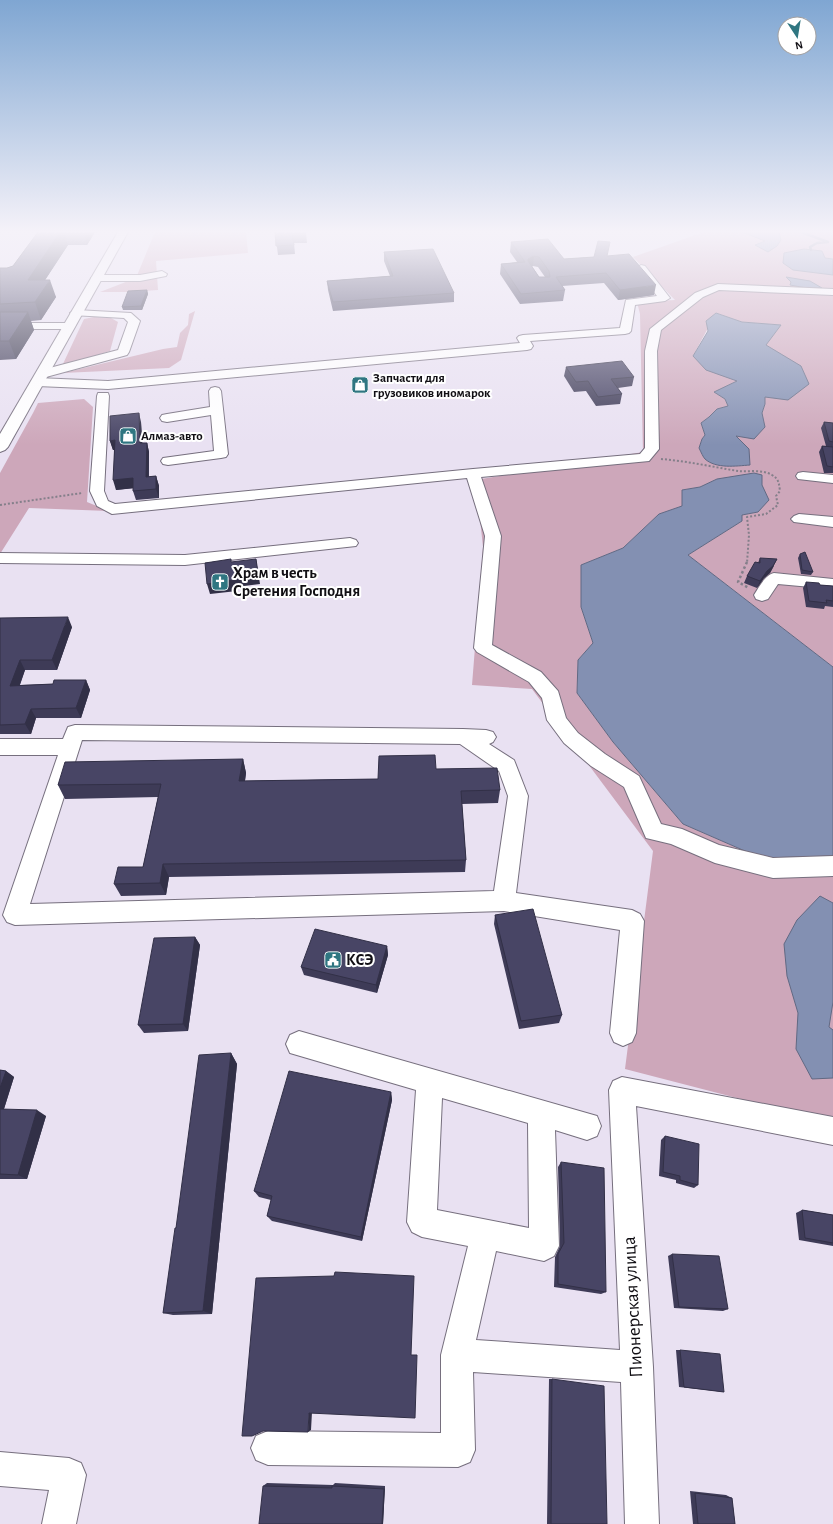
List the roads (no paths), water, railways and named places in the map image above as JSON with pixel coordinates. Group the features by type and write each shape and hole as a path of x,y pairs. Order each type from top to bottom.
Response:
{"main road":[{"path":"0,446 82,303"}],"street":[{"path":"40,378 108,385 527,346 523,338 625,331 630,303"},
{"path":"103,396 97,490 102,503 112,509 472,473 644,458 652,450 651,351 656,329 688,303"},
{"path":"40,378 123,352 134,321 127,315 76,314"},
{"path":"0,326 69,326"},
{"path":"168,461 221,454 215,391"},
{"path":"167,418 217,410"},
{"path":"472,473 493,536 483,648 535,677 551,696 557,720 571,738 598,760 632,782 654,832 674,835 715,854 773,868 833,866"},
{"path":"804,476 833,479"},
{"path":"799,519 833,522"},
{"path":"0,558 185,560 350,543"},
{"path":"762,595 774,578 833,584"},
{"path":"486,736 75,732 8,915 504,901 632,921 623,1033"},
{"path":"463,736 507,766 518,796 504,901"},
{"path":"0,748 70,747"},
{"path":"299,1044 587,1126"},
{"path":"430,1081 422,1222 544,1246 541,1114"},
{"name":"Пионерская улица","path":"642,1524 637,1367 622,1090 833,1131"},
{"path":"268,1448 458,1450 457,1355 485,1234"},
{"path":"457,1355 637,1367"},
{"path":"0,1469 69,1475 59,1524"}],"water":[{"path":"716,313 742,322 781,325 766,345 801,366 809,384 788,400 765,397 765,404 762,413 765,427 754,439 736,436 749,449 750,465 720,466 705,459 699,448 705,435 701,423 717,409 728,406 725,399 714,392 737,381 706,370 693,356 708,331 706,321"},
{"path":"754,473 762,475 762,485 769,500 758,512 742,515 742,521 688,555 833,667 833,856 761,858 683,824 613,742 577,693 578,660 593,643 581,607 581,565 623,548 659,514 682,506 682,490 700,487 717,479"},
{"path":"820,896 833,903 833,1002 829,1027 833,1030 833,1078 812,1079 796,1049 798,1013 787,976 784,944 797,920"}],"place":[{"name":"Запчасти для грузовиков иномарок","path":"360,385"},
{"name":"Алмаз-авто","path":"128,436"},
{"name":"Храм в честь Сретения Господня","path":"220,582"},
{"name":"КСЭ","path":"333,960"}]}
